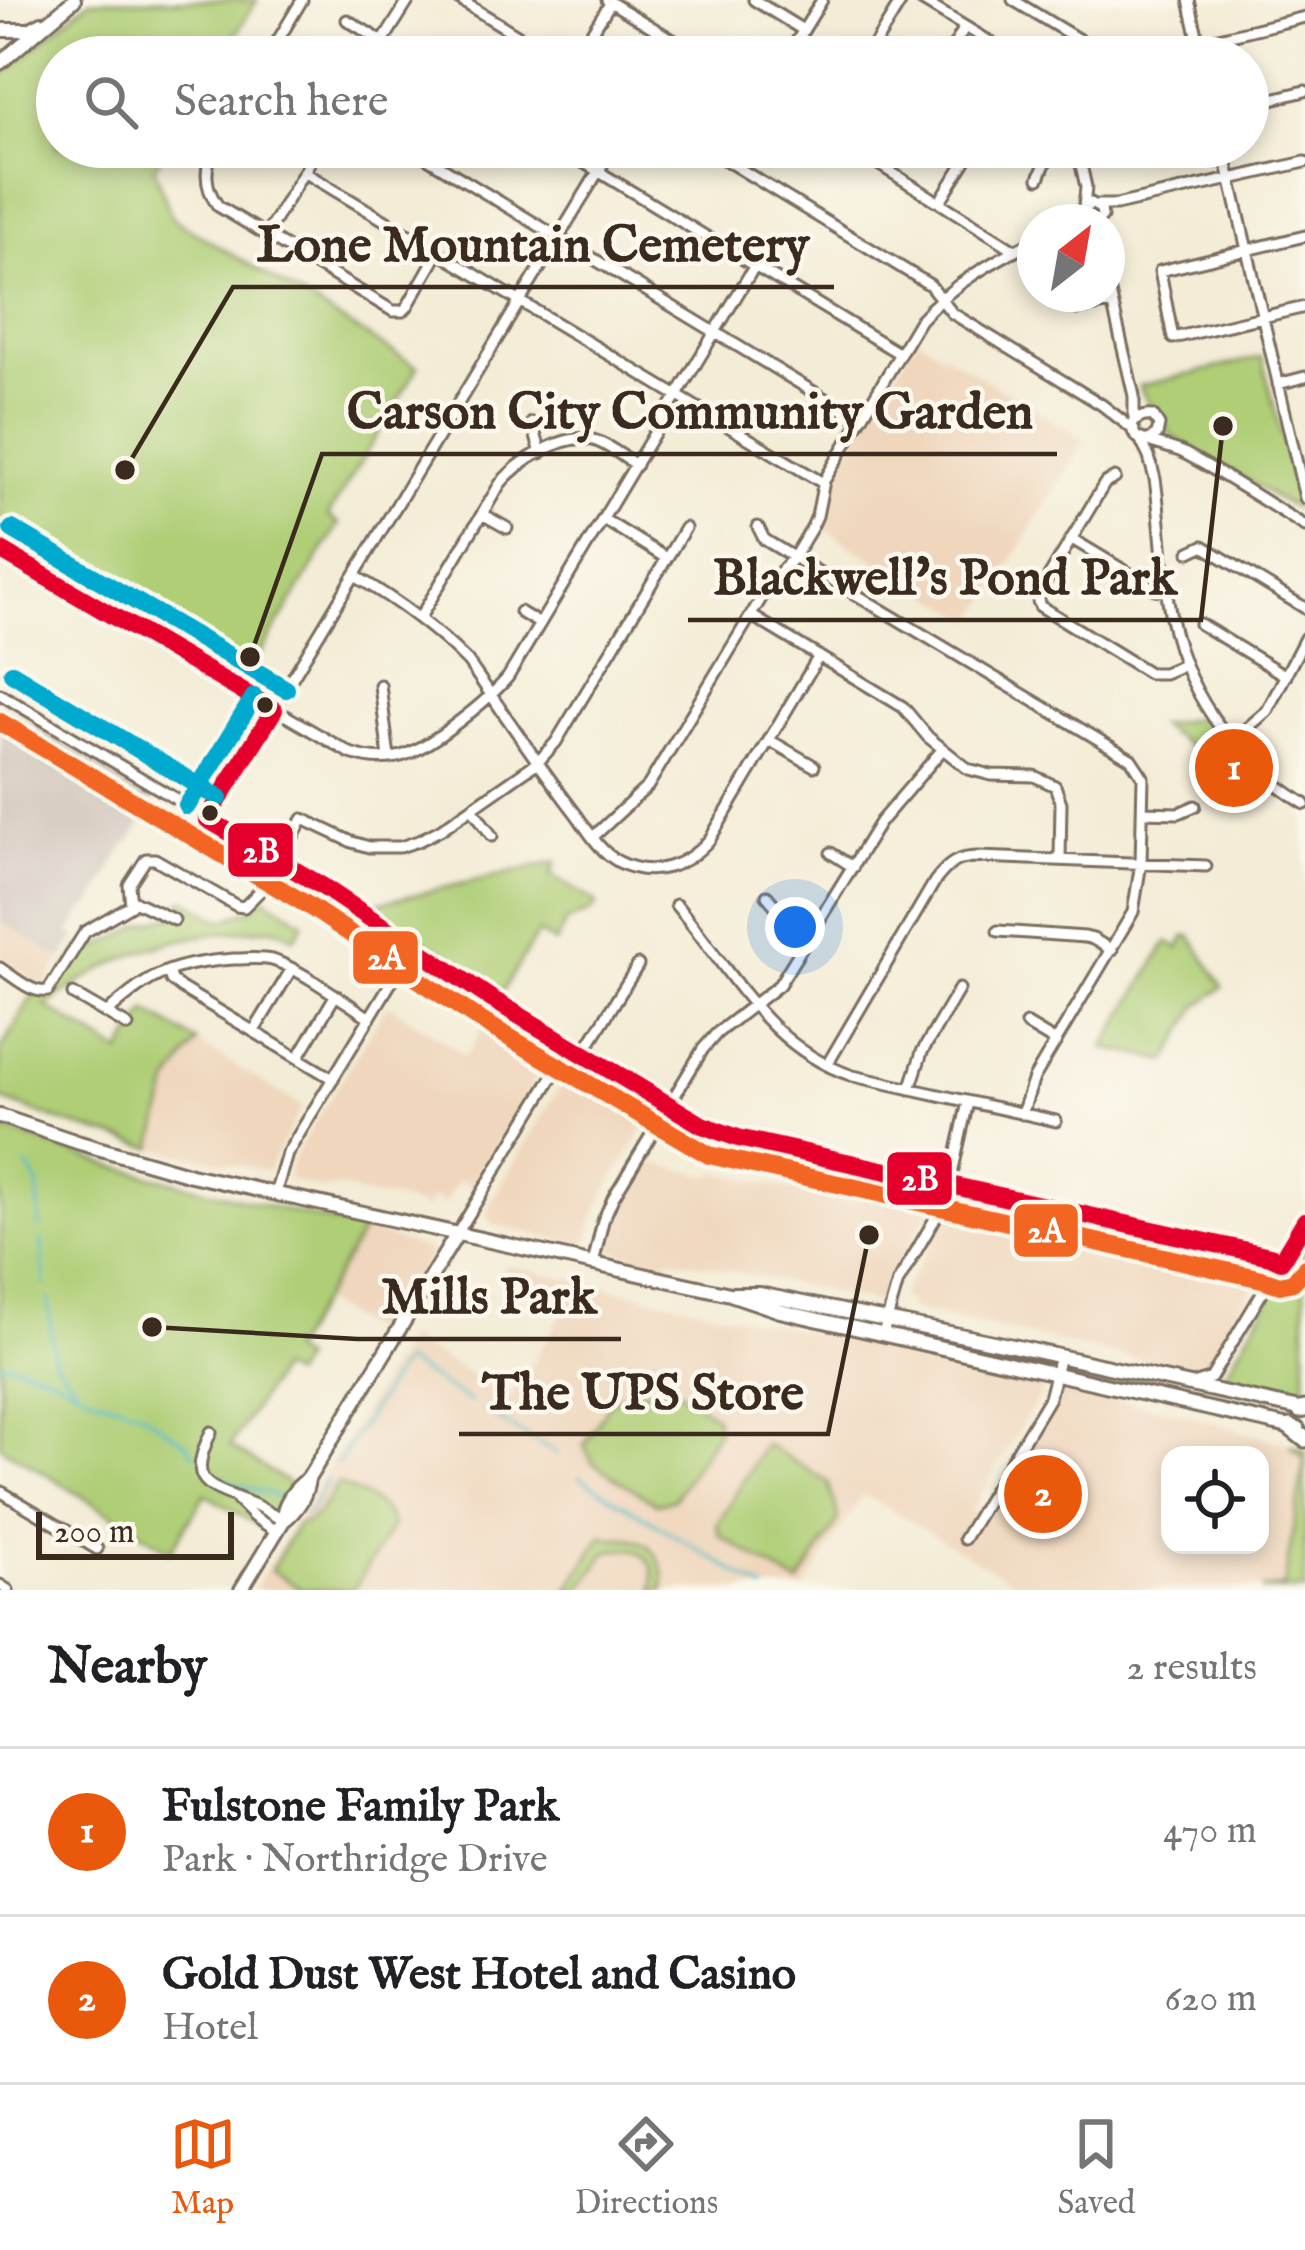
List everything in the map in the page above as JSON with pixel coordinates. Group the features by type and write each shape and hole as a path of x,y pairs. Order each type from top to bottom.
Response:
{"main road":[{"path":"0,63 74,0"},
{"path":"0,32 29,30 54,16"},
{"path":"0,1115 142,1162 730,1294 759,1294 1300,1432"},
{"path":"241,1590 300,1502 308,1479 457,1234"},
{"path":"885,1328 1060,1356 1303,1410"}],"street":[{"path":"281,36 302,0"},
{"path":"386,36 409,0"},
{"path":"460,0 479,5 524,36"},
{"path":"754,0 803,30"},
{"path":"799,36 822,0"},
{"path":"880,36 902,0"},
{"path":"921,0 980,36"},
{"path":"1013,0 1074,36"},
{"path":"1189,0 1197,36"},
{"path":"588,36 609,1 658,36"},
{"path":"1227,36 1305,17"},
{"path":"347,20 372,36"},
{"path":"960,36 965,27"},
{"path":"0,32 16,51"},
{"path":"1269,100 1305,92"},
{"path":"1124,204 1305,162"},
{"path":"208,168 206,177 214,200 225,212 397,312 407,307 438,253"},
{"path":"266,236 306,168"},
{"path":"444,168 860,420"},
{"path":"593,168 900,354"},
{"path":"207,819 600,168"},
{"path":"738,168 930,285 952,313 970,326 1165,437 1177,449"},
{"path":"593,837 648,786 772,582 794,557 818,516 823,483 920,320 963,280 1015,250 885,168"},
{"path":"940,201 961,168"},
{"path":"1039,178 1043,168"},
{"path":"1082,168 1094,204"},
{"path":"1228,168 1278,384 1299,449 1305,498"},
{"path":"304,172 823,483"},
{"path":"1085,204 1086,187"},
{"path":"1305,236 1160,271 1173,338 1305,307"},
{"path":"0,550 350,753 375,759 414,750 492,696 508,677 754,267"},
{"path":"1114,312 1146,428 1172,623 1185,664 1204,705 1231,742 1271,783 1305,804"},
{"path":"1278,384 1305,377"},
{"path":"1133,390 1146,428 1304,523"},
{"path":"532,423 541,453"},
{"path":"419,619 506,476 573,438 595,440 636,465"},
{"path":"1115,478 1105,483 1038,601 1043,611 1149,673 1164,673 1185,664"},
{"path":"482,514 507,528"},
{"path":"603,519 667,558"},
{"path":"0,968 43,993 52,988 85,932 128,908 130,882 150,858 240,907 265,886 303,819 369,847 400,847 428,837 538,762 556,742 685,527"},
{"path":"758,527 764,539 1131,760 1143,777 1141,863 1133,912 1034,1078 1022,1114"},
{"path":"1072,539 1155,589 1167,591"},
{"path":"1190,551 1204,546 1305,608"},
{"path":"355,576 391,597 468,662 605,851 622,864 650,871 688,860 710,839 818,656"},
{"path":"520,612 540,624"},
{"path":"752,616 903,707 956,762 980,773 1034,776 1054,786 1061,803 1060,860"},
{"path":"1200,625 1286,676"},
{"path":"1231,742 1268,711 1305,638"},
{"path":"380,685 389,758"},
{"path":"0,694 322,886 583,1054 719,1133 1281,1261"},
{"path":"769,740 814,766"},
{"path":"593,1264 613,1198 703,1049 779,985 889,808 942,749"},
{"path":"1142,812 1180,813 1195,806"},
{"path":"472,808 492,836"},
{"path":"830,853 853,867"},
{"path":"827,1065 945,868 964,857 1206,866"},
{"path":"767,896 784,916 812,935"},
{"path":"132,900 174,920"},
{"path":"676,905 753,1005 787,1041 827,1065 853,1076 1056,1121"},
{"path":"998,931 1084,937 1112,950"},
{"path":"275,1194 287,1154 412,947"},
{"path":"106,1013 132,990 190,962 254,958 275,961 370,1018"},
{"path":"583,1054 638,965"},
{"path":"254,1031 291,970"},
{"path":"168,971 181,988 333,1079"},
{"path":"910,1089 922,1052 959,989"},
{"path":"73,994 128,1026"},
{"path":"298,1058 335,996"},
{"path":"1026,1024 1056,1042"},
{"path":"457,1234 571,1046"},
{"path":"885,1328 898,1282 942,1208 968,1102"},
{"path":"1188,1385 1210,1378 1305,1221"},
{"path":"964,1539 1049,1398 1060,1356"},
{"path":"1210,1378 1222,1392"},
{"path":"212,1432 202,1452 201,1472 212,1489 234,1497 254,1517 280,1526"},
{"path":"2,1496 97,1550"},
{"path":"0,1586 8,1590"}],"shaded area":[{"path":"917,338 1085,440 975,621 822,528 827,488"},
{"path":"0,704 155,798 93,903 70,932 76,936 62,959 0,921"},
{"path":"0,921 62,959 45,984 0,958"},
{"path":"388,1004 466,1056 494,1010 549,1043 551,1052 470,1186 458,1179 445,1204 431,1198 427,1209 343,1187 323,1189 290,1180 288,1175 293,1159"},
{"path":"197,1042 302,1107 267,1171 153,1148 169,1085"},
{"path":"581,1061 651,1104 654,1112 604,1194 589,1240 579,1245 493,1224 487,1208 574,1063"},
{"path":"644,1161 713,1177 716,1172 849,1203 857,1172 935,1189 938,1196 882,1304 674,1258 663,1263 609,1250 606,1243 613,1215"},
{"path":"960,1195 1256,1261 1253,1273 1258,1277 1233,1326 1200,1373 908,1309 903,1291"},
{"path":"363,1230 430,1250 380,1337 320,1301"},
{"path":"506,1265 831,1337 841,1335 1040,1383 1044,1388 971,1511 983,1519 1063,1390 1172,1411 1290,1445 1304,1462 1284,1588 1027,1590 863,1494 804,1590 254,1590 407,1339 510,1398 562,1314 499,1276"}],"green space":[{"path":"90,0 257,0 235,36 48,36"},
{"path":"36,46 36,168 154,168 172,218 418,367 328,516 339,524 245,679 0,540 0,77"},
{"path":"1262,357 1298,502 1293,508 1171,435 1139,386"},
{"path":"1204,717 1262,783 1258,793 1158,725"},
{"path":"556,862 551,875 597,903 592,911 566,922 555,943 538,933 502,992 370,905"},
{"path":"264,897 304,922 295,938 262,929 160,945 114,963 46,1006 121,1053 147,1011 197,1042 169,1085 153,1148 0,1099 0,1051 33,995 48,995 81,947 95,949 144,924 174,916 184,899 222,921 253,908"},
{"path":"1185,936 1191,936 1223,987 1198,1006 1167,1061 1104,1048 1167,942 1179,948"},
{"path":"0,1128 112,1166 363,1230 290,1352 302,1360 292,1376 279,1369 230,1446 291,1485 264,1529 205,1494 171,1551 0,1446"},
{"path":"1305,1239 1305,1394 1229,1381 1226,1372"},
{"path":"668,1384 715,1416 717,1431 674,1499 657,1504 593,1463 584,1446 611,1400"},
{"path":"765,1444 828,1482 839,1519 799,1584 719,1535 717,1525"},
{"path":"1290,1445 1305,1450 1305,1590 1261,1590 1284,1587 1304,1462"},
{"path":"338,1483 378,1506 392,1526 353,1590 302,1590 271,1570 296,1525 316,1515"},
{"path":"602,1535 649,1546 661,1566 663,1590 653,1590 652,1568 643,1554 627,1549 606,1553 580,1590 568,1590"}],"waterway":[{"path":"26,1164 38,1184 40,1229"},
{"path":"41,1239 45,1285"},
{"path":"48,1299 54,1361 75,1385"},
{"path":"337,1464 403,1361 470,1402"},
{"path":"0,1364 47,1374 89,1395 139,1411 194,1454"},
{"path":"484,1411 557,1454"},
{"path":"207,1469 282,1498"},
{"path":"579,1477 765,1590"},
{"path":"305,1513 327,1480"}],"transit line":[{"name":"1","path":"12,529 286,689"},
{"name":"2B","path":"0,550 274,710 207,819 702,1125 738,1138 1281,1261 1305,1221"},
{"name":"1","path":"12,673 219,798"},
{"name":"1","path":"187,806 254,697"},
{"name":"2A","path":"0,722 309,906 478,1019 709,1155 1280,1285 1293,1282 1305,1268"}],"place":[{"name":"Blackwell's Pond Park","path":"1223,426"},
{"name":"Lone Mountain Cemetery","path":"125,470"},
{"name":"Carson City Community Garden","path":"250,657"},
{"name":"Fulstone Family Park","path":"1234,768"},
{"name":"The UPS Store","path":"869,1235"},
{"name":"Mills Park","path":"152,1327"},
{"name":"Gold Dust West Hotel and Casino","path":"1043,1494"}]}
